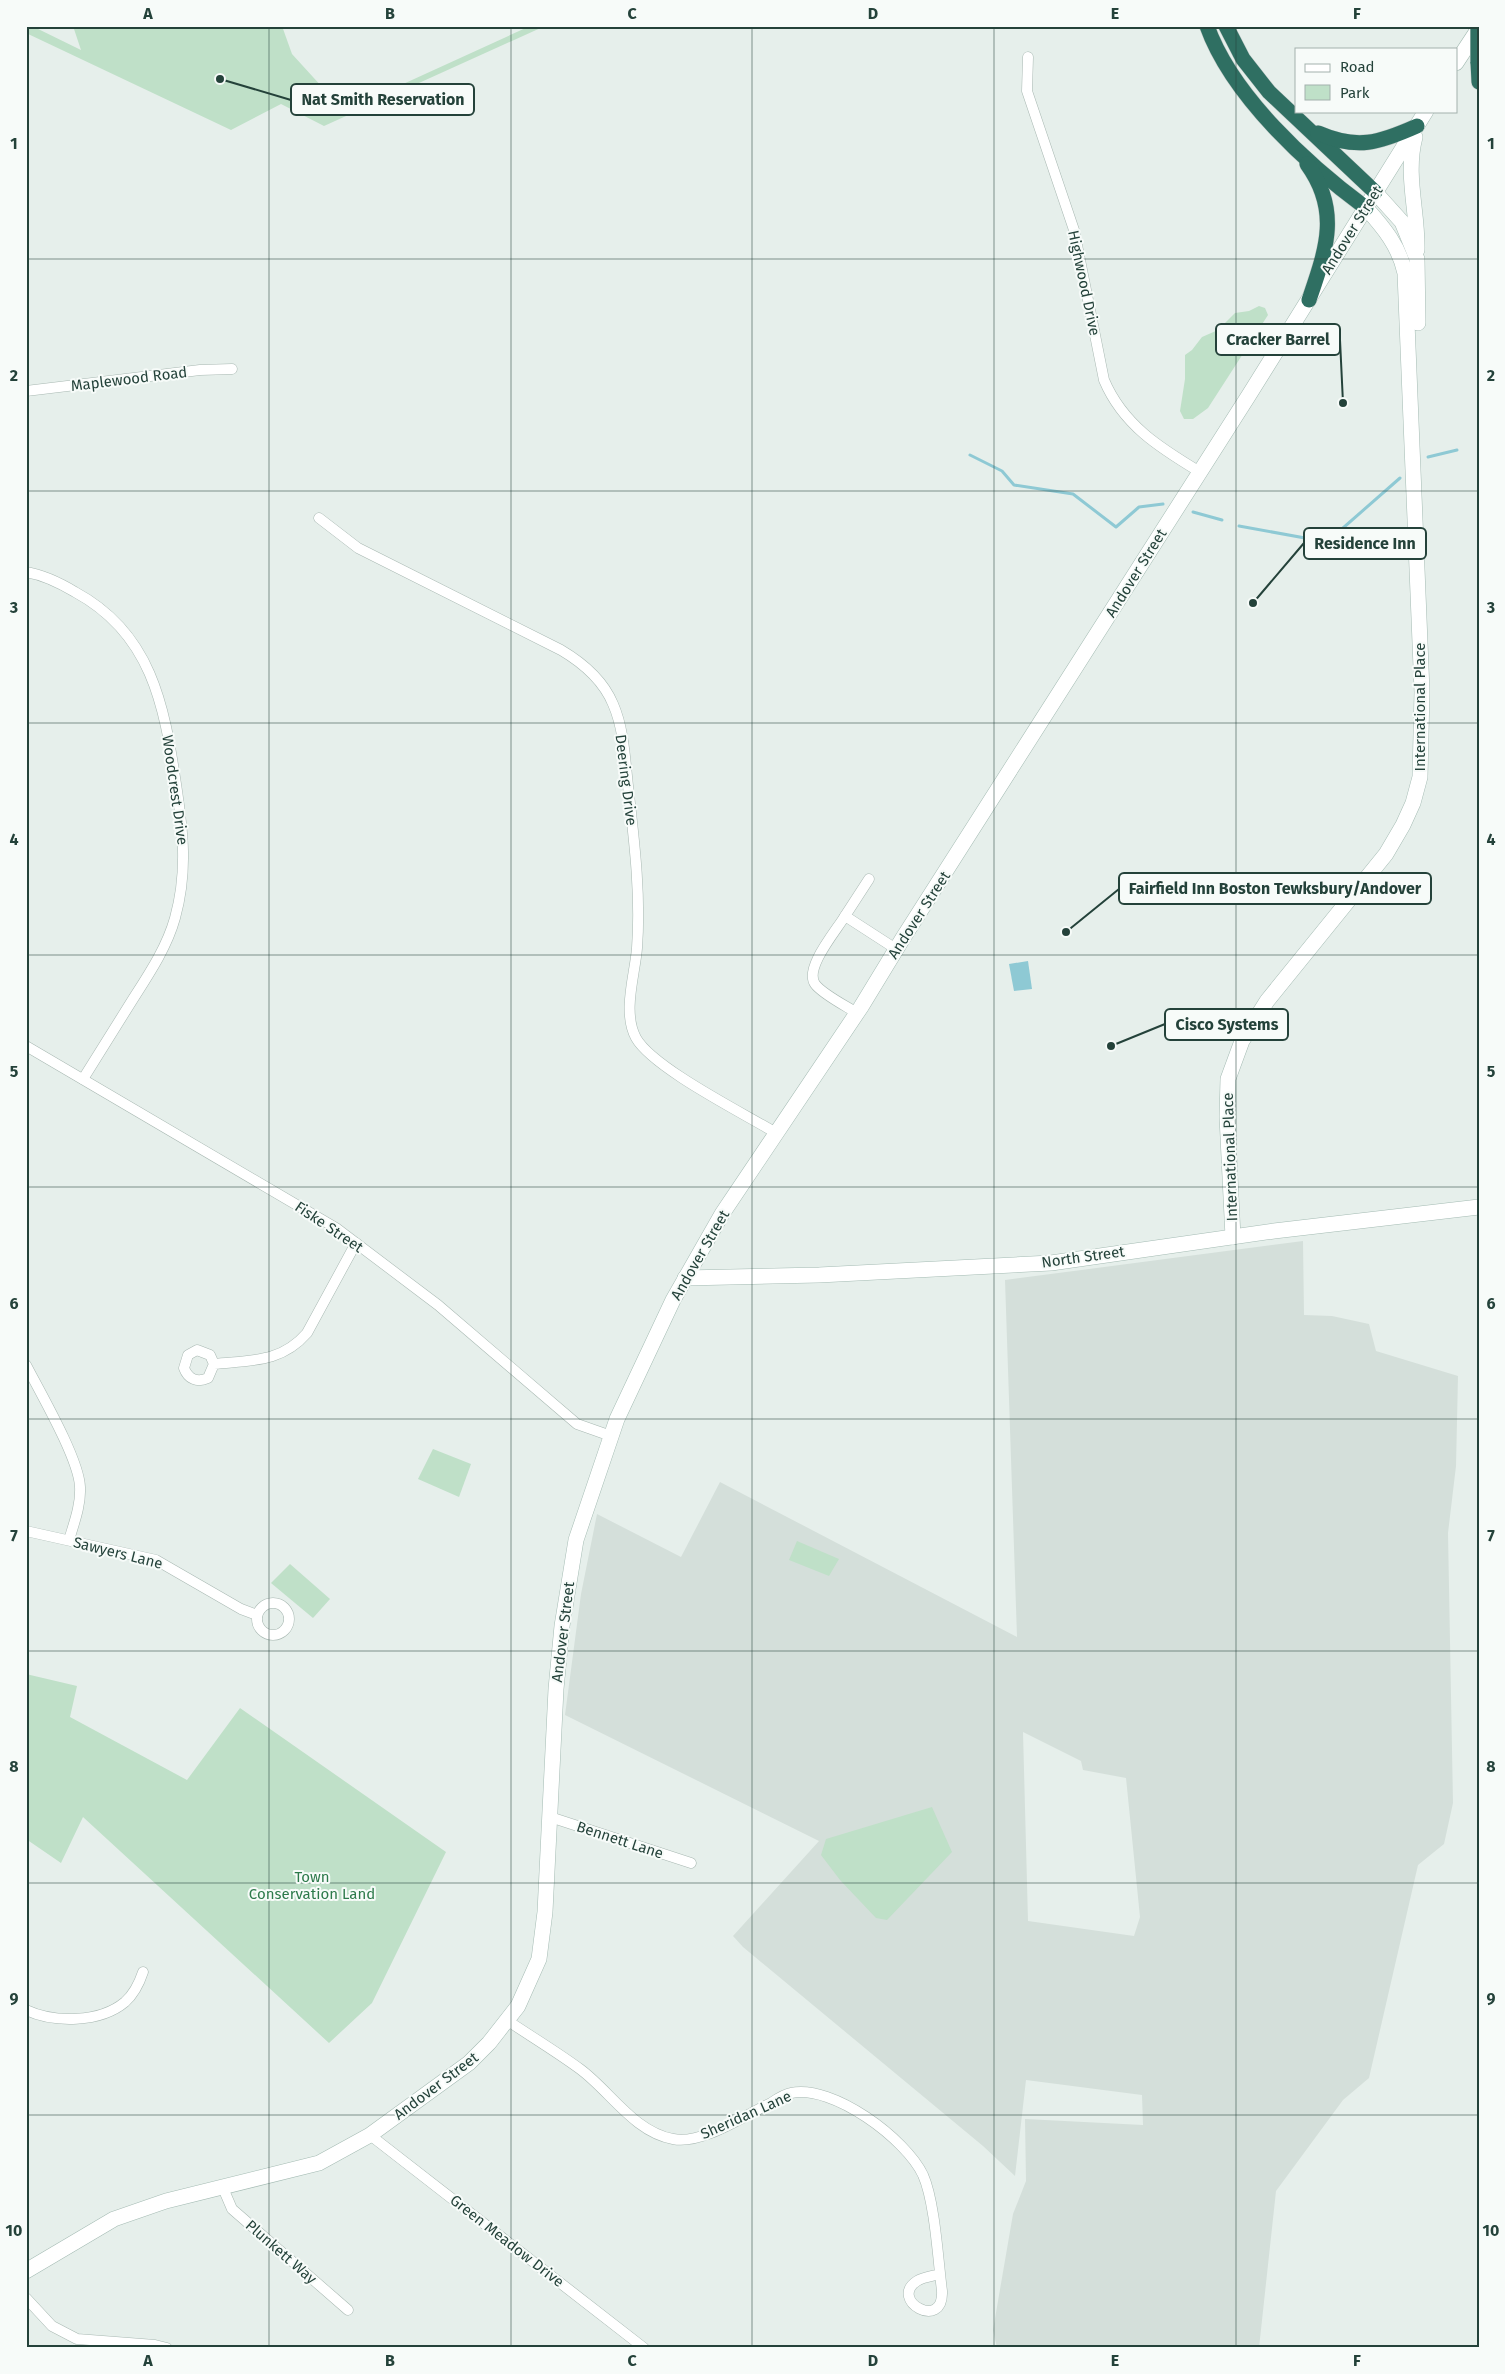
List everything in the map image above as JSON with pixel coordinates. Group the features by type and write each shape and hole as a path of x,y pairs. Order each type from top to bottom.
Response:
{"highway":[{"path":"1207,26 1218,53 1240,87 1298,150 1339,188 1366,208"},
{"path":"1226,26 1234,44 1260,82 1280,104 1308,127 1376,192"},
{"path":"1478,27 1479,82"},
{"path":"1308,127 1335,140 1362,144 1383,140 1417,126"},
{"path":"1298,150 1320,188 1328,220 1322,262 1309,300"}],"main road":[{"path":"1458,60 1478,27"},
{"name":"Andover Street","path":"26,2271 114,2219 166,2201 319,2163 370,2135 469,2063 508,2021 518,2006 538,1959 546,1912 555,1710 562,1626 576,1540 621,1410 685,1278 722,1214 857,1013 1309,300 1425,112"},
{"path":"1417,126 1410,168 1418,231 1417,259"},
{"name":"International Place","path":"1376,192 1402,222 1417,259 1419,394 1413,447"},
{"name":"International Place","path":"1233,1236 1227,1117 1228,1079 1232,1064 1251,1024 1267,1001 1386,854 1413,803 1420,777 1422,692 1405,273 1396,247 1387,231 1366,208"},
{"name":"North Street","path":"685,1278 819,1275 1051,1263 1233,1236 1479,1207"}],"street":[{"name":"Highwood Drive","path":"1028,57 1027,91 1074,230 1104,380 1114,401 1138,430 1161,449 1200,472"},
{"name":"Maplewood Road","path":"26,391 200,370 232,369"},
{"name":"Deering Drive","path":"319,518 358,548 575,658 606,691 618,718 623,744 633,834 639,912 631,1006 632,1026 636,1038 653,1058 776,1132"},
{"name":"Woodcrest Drive","path":"26,572 62,584 100,607 126,632 141,655 154,681 164,719 183,832 182,890 163,949 83,1079"},
{"path":"857,1013 817,987 812,977 813,967 869,879"},
{"path":"845,916 896,949"},
{"name":"Fiske Street","path":"26,1046 327,1223 438,1305 577,1424 611,1436"},
{"path":"214,1364 279,1356 298,1342 307,1333 356,1243"},
{"path":"26,1364 76,1467 80,1486 78,1506 69,1540"},
{"name":"Sawyers Lane","path":"26,1531 161,1562 234,1605 257,1615"},
{"name":"Bennett Lane","path":"550,1817 691,1864"},
{"path":"26,2010 57,2019 83,2018 107,2012 124,2003 136,1990 143,1972"},
{"name":"Sheridan Lane","path":"508,2021 582,2070 642,2125 671,2139 682,2141 702,2136 791,2093 816,2093 845,2102 895,2141 912,2159 923,2176 930,2204 940,2274"},
{"name":"Green Meadow Drive","path":"370,2135 644,2348"},
{"name":"Plunkett Way","path":"223,2188 232,2209 348,2310"},
{"path":"26,2298 52,2326 77,2339 155,2345 167,2348"}],"shaded area":[{"path":"1303,1241 1304,1315 1332,1316 1369,1324 1376,1351 1458,1376 1456,1466 1448,1533 1453,1803 1444,1844 1418,1865 1369,2078 1343,2100 1276,2191 1259,2348 997,2348 993,2330 1013,2214 1026,2181 1025,2119 1143,2125 1142,2095 1026,2080 1015,2176 983,2146 743,1947 733,1936 819,1841 565,1715 581,1594 597,1514 681,1557 720,1482 1017,1637 1005,1280","holes":["1023,1732 1081,1761 1083,1770 1126,1778 1140,1917 1134,1936 1028,1921"]}],"green space":[{"path":"26,26 32,26 81,50 73,26 282,26 292,54 344,111 530,26 545,26 324,126 281,104 231,130 26,33"},
{"path":"1259,306 1265,308 1268,315 1208,408 1193,419 1184,419 1180,411 1185,379 1185,355 1192,350 1202,337 1218,330 1235,313 1249,311"},
{"path":"433,1449 471,1464 459,1497 418,1479"},
{"path":"797,1541 839,1559 829,1576 789,1560"},
{"path":"290,1564 330,1599 313,1618 271,1583"},
{"name":"Town Conservation Land","path":"26,1674 77,1686 70,1717 187,1780 240,1708 446,1852 372,2003 329,2043 83,1817 61,1863 26,1839"},
{"path":"932,1807 952,1852 887,1920 876,1918 840,1880 821,1855 826,1839"}],"water":[{"path":"1028,961 1032,989 1014,991 1009,964"}],"waterway":[{"path":"1428,457 1457,450"},
{"path":"970,455 1002,471 1014,485 1073,494 1116,527 1139,507 1163,504"},
{"path":"1239,526 1327,542 1400,478"},
{"path":"1193,512 1222,520"}],"place":[{"name":"Nat Smith Reservation","path":"220,79"},
{"name":"Cracker Barrel","path":"1343,403"},
{"name":"Residence Inn","path":"1253,603"},
{"name":"Fairfield Inn Boston Tewksbury/Andover","path":"1066,932"},
{"name":"Cisco Systems","path":"1111,1046"}]}
